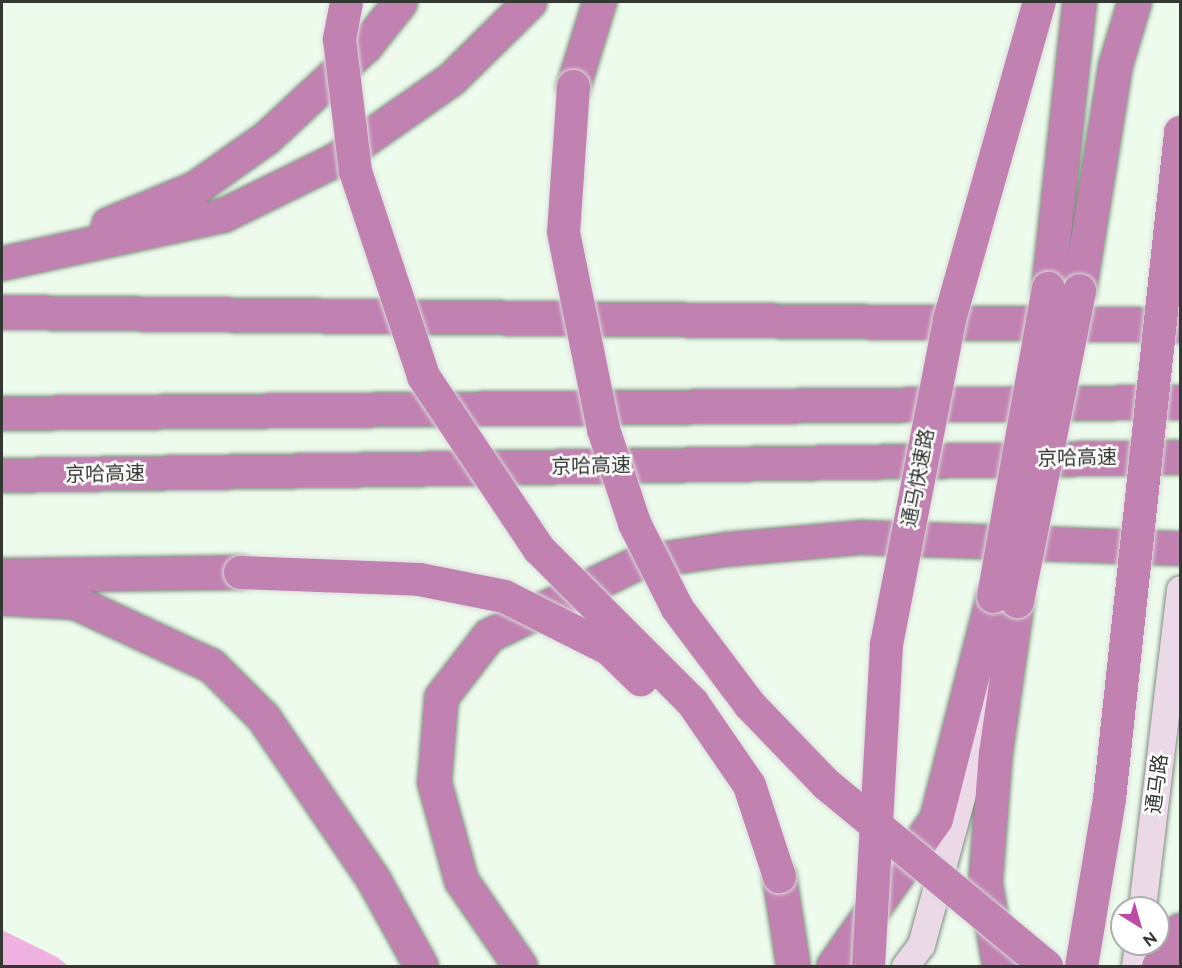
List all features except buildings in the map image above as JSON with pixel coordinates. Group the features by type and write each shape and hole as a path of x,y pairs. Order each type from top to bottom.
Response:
{"highway":[{"path":"346,2 339,39 355,171 423,376 538,548 692,702 749,785 779,876 793,966"},
{"path":"2,262 195,188 267,137 365,46 400,2"},
{"path":"2,262 223,215 354,146 451,79 529,2"},
{"path":"599,2 573,86 563,232 603,429 633,523 677,608 749,704 825,783 1046,966"},
{"name":"通马快速路","path":"868,966 886,644 950,319 1039,2"},
{"path":"1063,289 1079,2"},
{"path":"832,966 936,819 1005,599 1063,289 1115,65 1134,2"},
{"path":"1109,798 1180,132"},
{"path":"2,312 1180,325"},
{"path":"1081,966 1180,342"},
{"path":"2,413 1180,402"},
{"name":"京哈高速","path":"2,476 1180,457"},
{"path":"520,966 461,880 434,782 441,697 489,635 639,562 726,549 861,537 1180,548"},
{"path":"2,575 240,572 419,579 504,596 608,648 690,730 741,801 779,876"},
{"path":"2,598 85,607 212,666 263,717 373,879 421,966"},
{"path":"999,966 985,882 1005,599"},
{"path":"1158,966 1180,930"}],"street":[{"path":"905,966 921,945 979,731 1089,2"},
{"name":"通马路","path":"1143,896 1180,589"}],"shaded area":[{"path":"2,930 57,957 68,966 2,966"}]}
